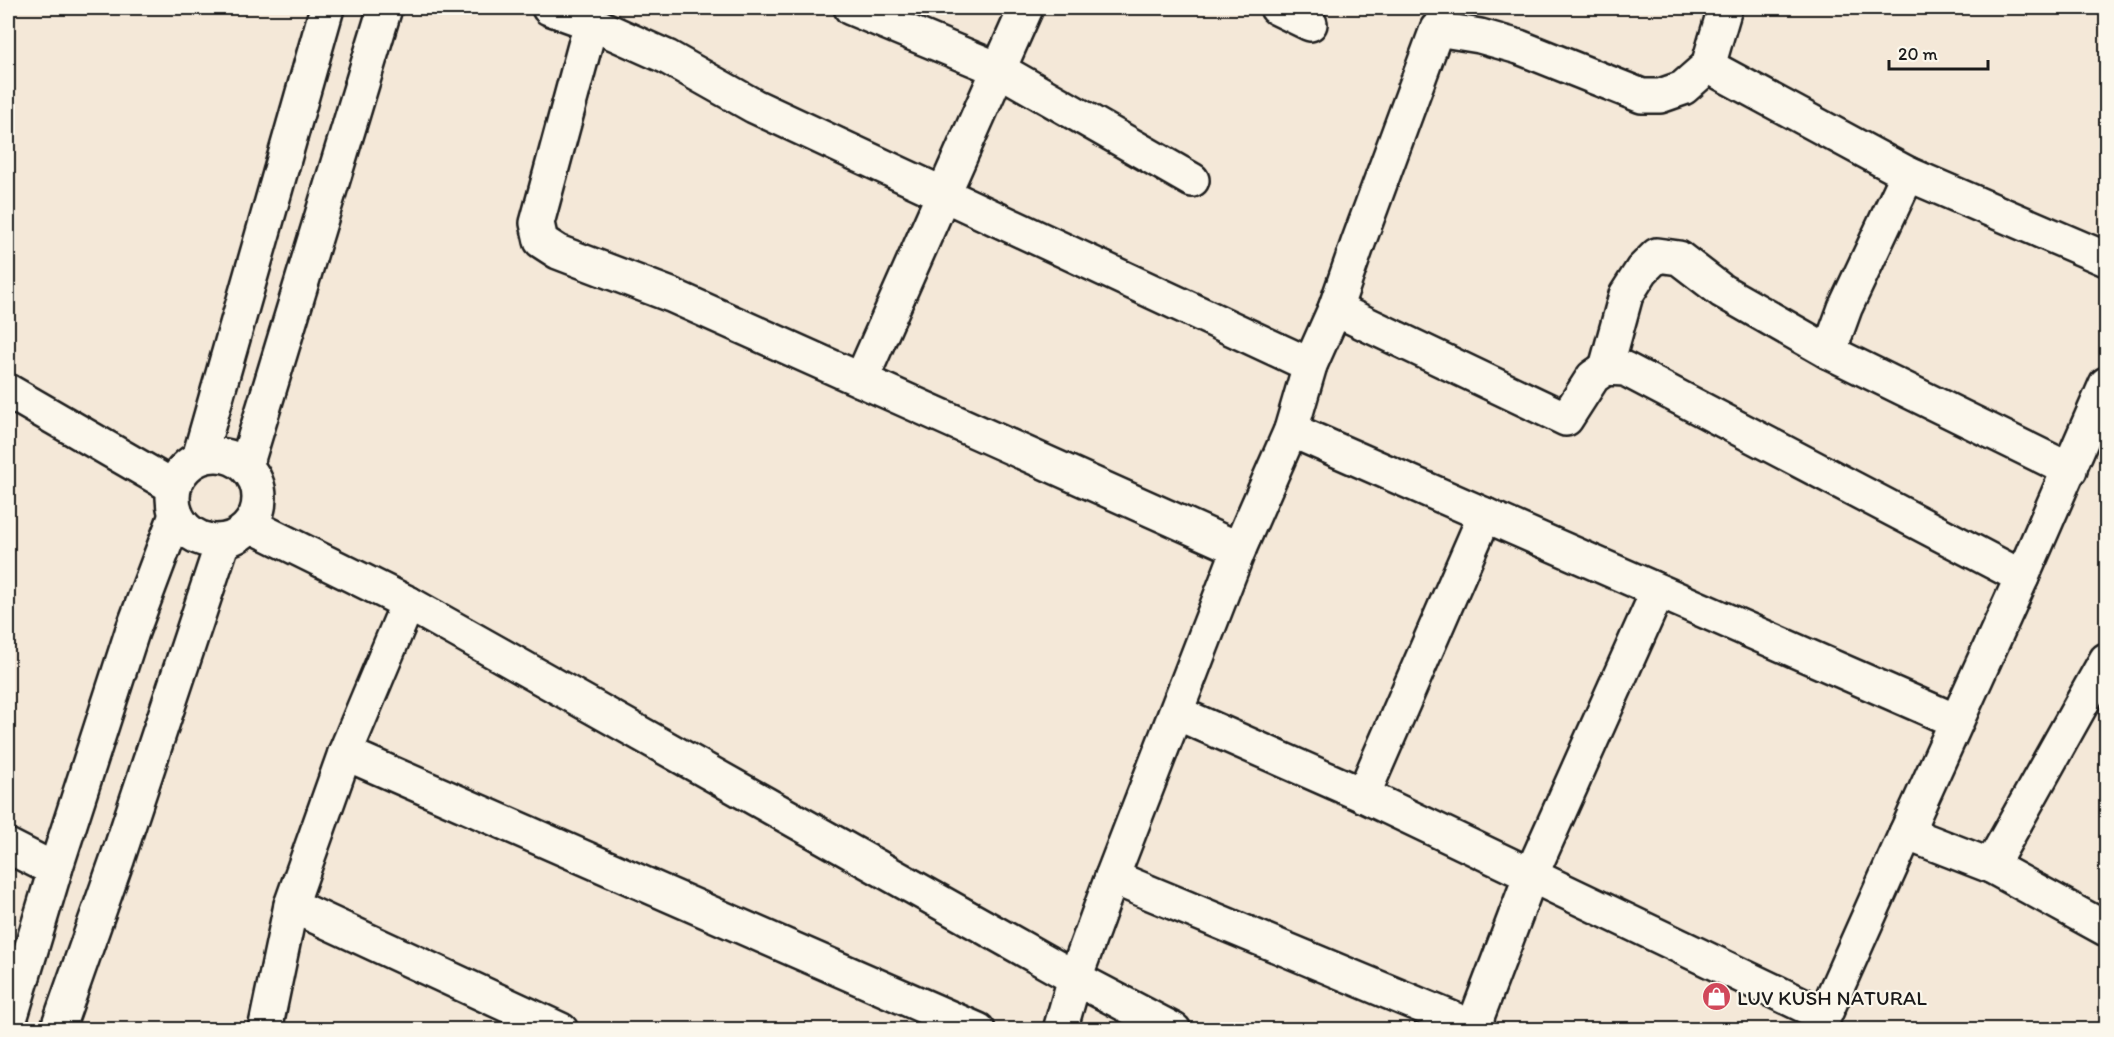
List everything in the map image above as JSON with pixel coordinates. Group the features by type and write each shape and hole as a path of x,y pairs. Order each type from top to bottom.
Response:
{"street":[{"path":"199,458 327,8"},
{"path":"246,466 385,8"},
{"path":"549,8 591,23 667,57 754,106 1310,365"},
{"path":"851,8 998,69 1192,180"},
{"path":"861,380 1026,8"},
{"path":"1276,8 1310,24"},
{"path":"1060,1029 1075,978 1112,877 1239,549 1291,430 1310,365 1335,309 1437,29 1480,36 1519,47 1642,96 1660,96 1683,88 1708,66 1725,8"},
{"path":"591,23 537,223 541,241 558,252 671,295 1239,549"},
{"path":"1708,66 1908,174 2106,259"},
{"path":"1829,352 1845,308 1908,174"},
{"path":"1606,368 1626,295 1642,270 1657,255 1679,258 1722,291 1829,352 2070,470"},
{"path":"1335,309 1566,419 1593,377 1606,368 1625,369 2022,577"},
{"path":"1177,713 1364,795 1531,875 1821,1022 2070,470 2106,384"},
{"path":"8,391 175,501 182,525 200,538 211,541 237,533 408,603 1075,978 1174,1029"},
{"path":"1291,430 1956,721"},
{"path":"8,1023 55,870 175,501 179,475 199,458 211,454 224,455 246,466 254,476 259,488 260,501 257,514 237,533 120,849 57,1029"},
{"path":"1364,795 1485,515"},
{"path":"1112,877 1475,1028 1531,875 1658,591"},
{"path":"265,1029 291,905 345,753 408,603"},
{"path":"1991,866 2106,660"},
{"path":"345,753 978,1029"},
{"path":"1906,833 1991,866 2106,929"},
{"path":"8,846 55,870"},
{"path":"291,905 561,1029"}],"place":[{"name":"LUV KUSH NATURAL","path":"1716,997"}]}
